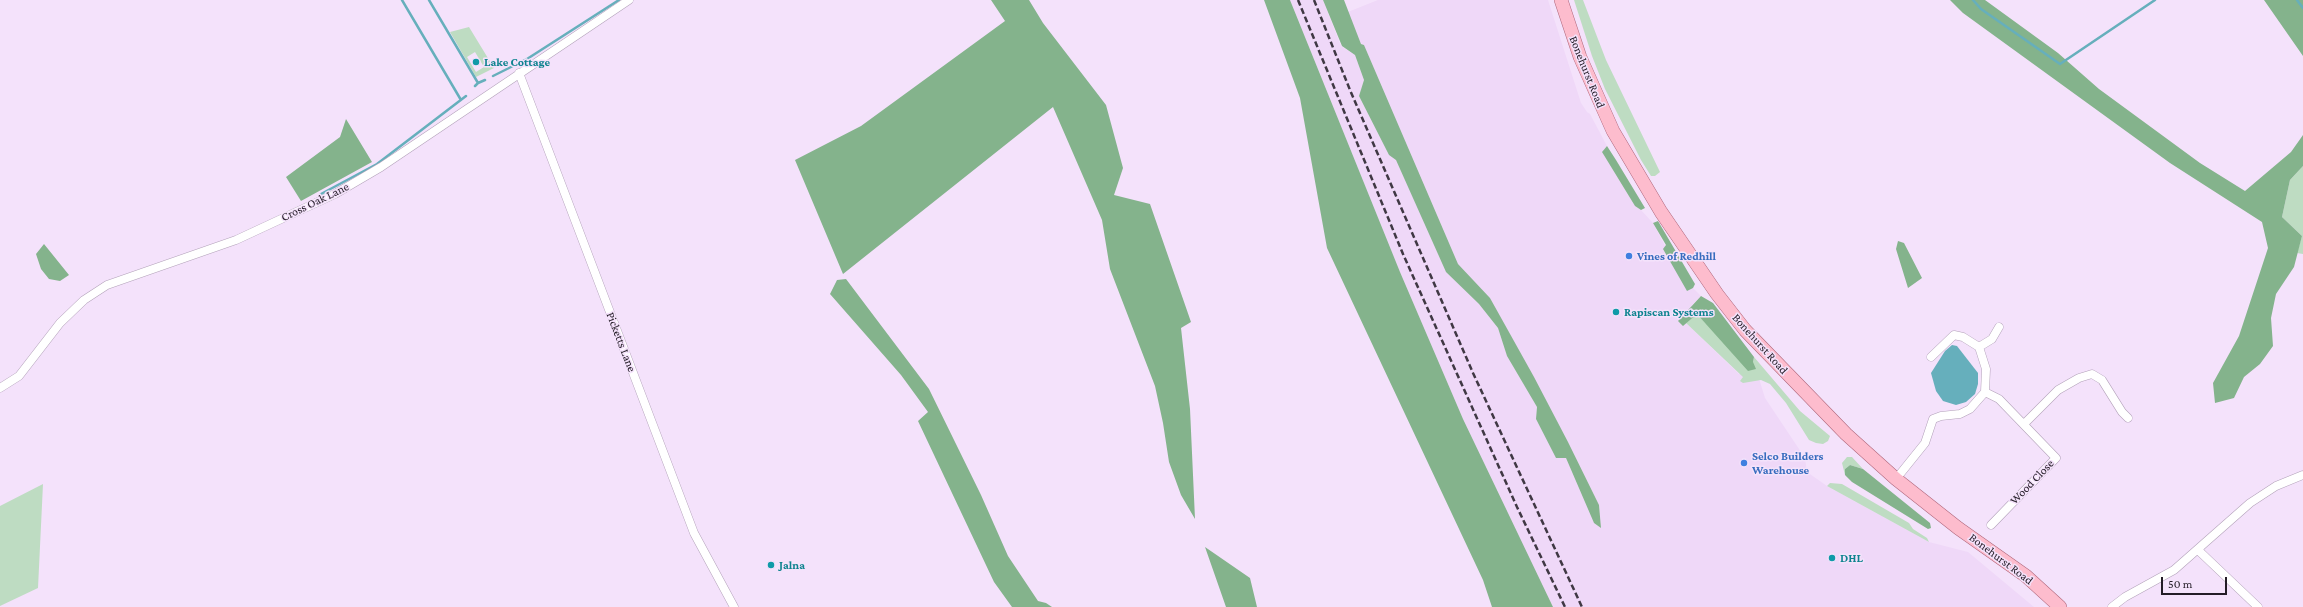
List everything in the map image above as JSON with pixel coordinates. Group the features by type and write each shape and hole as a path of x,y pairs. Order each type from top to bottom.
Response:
{"main road":[{"name":"Bonehurst Road","path":"1561,0 1580,57 1609,124 1648,191 1714,290 1745,330 1822,410 1896,479 1958,528 2026,576 2060,607"}],"street":[{"name":"Cross Oak Lane","path":"0,388 19,376 60,323 84,300 107,285 236,240 335,194 381,167 519,72 629,0"},
{"name":"Picketts Lane","path":"519,72 694,533 734,607"},
{"path":"1978,347 1992,339 1999,327"},
{"path":"1896,479 1925,443 1929,427 1933,419 1941,416 1960,414 1974,406 1985,392 1986,369 1978,347 1959,335 1954,335 1931,357"},
{"path":"1985,392 1999,399 2024,424 2058,390 2079,378 2092,374 2098,376 2102,380 2122,412 2128,418"},
{"name":"Wood Close","path":"1991,525 2056,458 2024,424"},
{"path":"2112,607 2124,597 2174,570 2250,503 2276,486 2303,475"},
{"path":"2198,550 2258,607"}],"shaded area":[{"path":"1290,0 1323,0 1341,46 1355,55 1364,80 1359,96 1389,155 1396,159 1446,272 1479,304 1498,328 1507,356 1537,407 1536,419 1556,457 1566,458 1594,523 1601,527 1599,505 1568,442 1490,298 1458,264 1364,45 1361,44 1348,12 1378,0 1548,0 1581,103 1590,114 1607,146 1602,152 1635,206 1641,210 1653,223 1688,290 1693,288 1701,296 1693,304 1683,326 1686,323 1739,374 1756,369 1765,398 1805,458 1807,472 1827,486 1929,542 1968,552 2034,607 1553,607 1463,419 1400,272"}],"green space":[{"path":"991,0 1029,0 1043,23 1106,105 1123,168 1114,195 1150,204 1191,322 1181,328 1190,409 1195,519 1181,495 1169,462 1155,386 1110,269 1102,220 1053,107 843,274 795,160 861,126 1005,21"},
{"path":"1264,0 1290,0 1400,272 1463,419 1553,607 1492,607 1483,580 1327,248 1300,98"},
{"path":"1323,0 1344,0 1361,44 1364,45 1458,264 1490,298 1534,377 1599,505 1601,528 1594,523 1566,458 1556,458 1536,419 1537,407 1507,356 1498,328 1479,304 1446,272 1396,160 1389,155 1359,96 1364,80 1355,55 1342,46"},
{"path":"1574,0 1583,0 1606,60 1660,172 1655,176 1651,176 1641,160 1605,89 1592,56"},
{"path":"1950,0 1985,0 2058,53 2099,89 2200,163 2245,191 2291,152 2303,135 2303,166 2290,180 2282,217 2302,236 2294,267 2276,294 2271,318 2273,346 2260,364 2244,377 2234,398 2215,403 2213,383 2239,336 2268,248 2262,222 2170,163 1963,13"},
{"path":"2264,0 2303,0 2303,56"},
{"path":"469,27 494,68 476,77 450,32","holes":["475,52 484,67 476,72 467,57"]},
{"path":"346,119 372,162 301,201 286,177 340,137"},
{"path":"1607,146 1645,208 1641,210 1635,206 1602,152"},
{"path":"2303,166 2303,254 2297,253 2302,236 2282,217 2290,180"},
{"path":"1658,221 1695,284 1693,288 1687,291 1663,249 1666,245 1653,223"},
{"path":"1898,241 1904,243 1922,278 1908,288 1896,249"},
{"path":"44,244 69,275 60,281 49,279 41,269 36,254"},
{"path":"846,279 929,389 981,495 1008,556 1038,601 1046,603 1052,607 1012,607 994,582 918,421 928,412 901,375 830,294 837,280"},
{"path":"1701,296 1713,303 1754,357 1753,362 1756,369 1748,371 1697,314 1683,326 1678,321"},
{"path":"1697,314 1718,335 1737,358 1753,362 1754,357 1800,411 1830,436 1828,441 1823,444 1809,440 1786,403 1770,384 1761,380 1743,383 1740,381 1743,377 1686,323"},
{"path":"1847,457 1852,457 1863,469 1850,465 1845,469 1845,475 1842,463"},
{"path":"1850,465 1863,469 1930,523 1931,528 1928,529 1852,482 1845,475 1845,469"},
{"path":"1830,483 1842,484 1909,523 1913,529 1927,538 1929,542 1827,486"},
{"path":"43,484 38,588 0,606 0,506"},
{"path":"1205,547 1250,578 1257,607 1226,607"}],"water":[{"path":"1952,345 1957,346 1978,373 1978,384 1975,394 1966,402 1956,405 1943,401 1936,391 1931,373 1945,351"}],"waterway":[{"path":"402,0 461,100"},
{"path":"429,0 478,83 475,86"},
{"path":"493,76 527,59 619,0"},
{"path":"1973,0 1981,9 2060,64 2155,0"},
{"path":"2297,0 2303,8"},
{"path":"478,83 485,80"},
{"path":"321,194 377,164 466,96"}],"railway":[{"path":"1298,0 1403,254 1517,507 1565,607"},
{"path":"1314,0 1350,90 1473,373 1582,607"}],"place":[{"name":"Lake Cottage","path":"476,62"},
{"name":"Vines of Redhill","path":"1629,256"},
{"name":"Rapiscan Systems","path":"1616,312"},
{"name":"Selco Builders Warehouse","path":"1744,463"},
{"name":"DHL","path":"1832,558"},
{"name":"Jalna","path":"771,565"}]}
